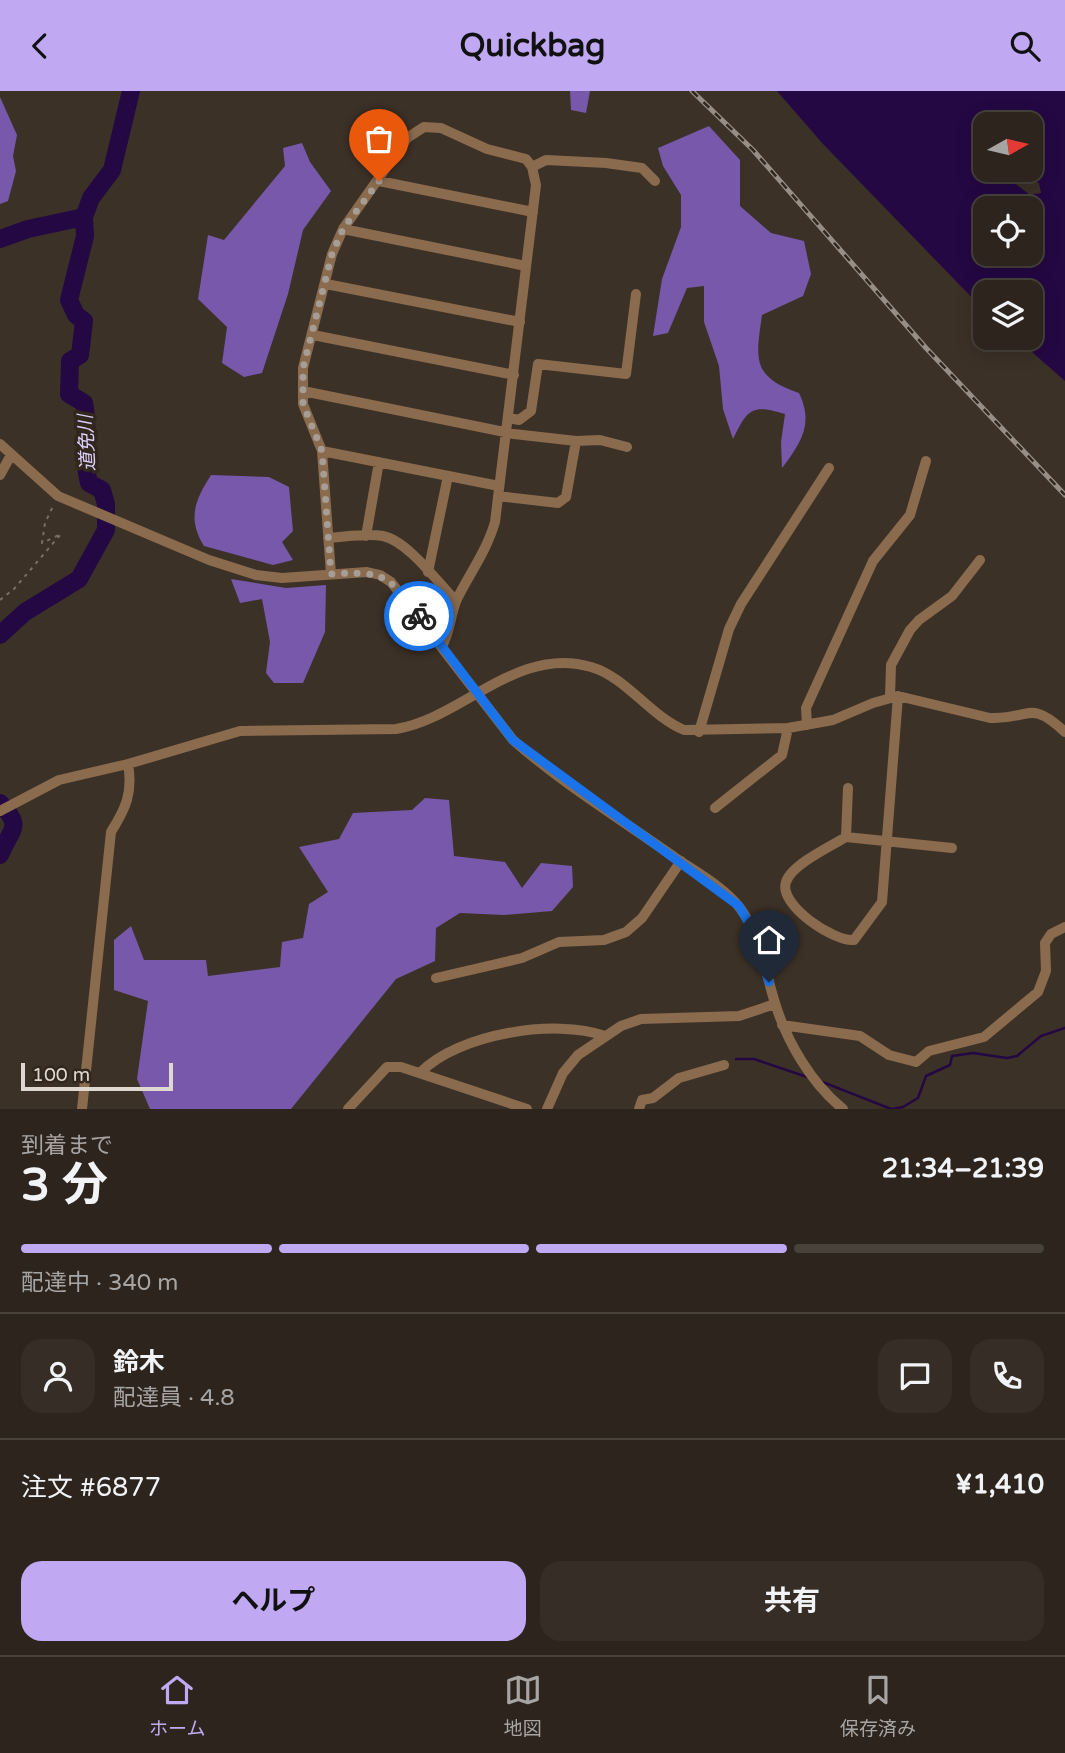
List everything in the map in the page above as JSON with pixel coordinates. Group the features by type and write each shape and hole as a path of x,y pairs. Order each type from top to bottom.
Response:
{"street":[{"path":"331,574 322,451 303,404 303,368 332,254 343,229 407,138 424,127 441,128 487,149 518,155 532,167 536,185 508,431 490,539 456,601 451,631 442,646"},
{"path":"532,167 546,160 606,163 642,168 655,181"},
{"path":"379,181 533,212"},
{"path":"343,229 526,266"},
{"path":"326,283 520,322"},
{"path":"509,418 519,420 531,411 538,364 626,374 636,294"},
{"path":"313,335 514,375"},
{"path":"303,391 508,431 576,442 600,440 626,447"},
{"path":"322,451 448,476 499,491 558,503 566,497 576,442"},
{"path":"0,444 58,496 81,509 209,560 256,575 282,578 367,572 380,575 401,592 513,740 739,906 750,925 782,1025 814,1079 844,1109"},
{"path":"0,475 11,455"},
{"path":"807,725 806,708 862,583 873,561 910,515 926,461"},
{"path":"366,536 379,462"},
{"path":"699,732 734,617 829,468"},
{"path":"428,572 448,476"},
{"path":"328,538 366,536 393,539 407,549 456,601"},
{"path":"952,848 887,842 846,837 793,870 786,881 785,891 791,902 818,927 848,941 854,940 882,902 887,842 894,697 891,664 909,630 919,619 953,596 979,560"},
{"path":"0,811 59,780 128,764 240,731 396,729 418,726 433,720 506,676 544,666 574,663 594,667 615,680 669,724 699,732 807,725 833,720 894,697 990,718 1005,719 1031,711 1046,715 1065,732"},
{"path":"715,808 782,755 788,728"},
{"path":"82,1109 111,832 128,804 132,786 128,764"},
{"path":"846,837 848,788"},
{"path":"436,978 522,958 559,942 604,940 626,932 642,918 681,861"},
{"path":"782,1025 860,1037 889,1055 916,1062 929,1051 984,1037 1038,992 1046,971 1045,943 1051,933 1065,927"},
{"path":"547,1109 563,1073 578,1055 605,1036 641,1019 739,1016 775,1004"},
{"path":"421,1072 431,1062 459,1045 492,1037 555,1030 590,1031 605,1036"},
{"path":"639,1109 642,1100 653,1098 678,1078 724,1065"},
{"path":"348,1109 387,1067 421,1072 527,1109"}],"path":[{"path":"0,600 14,589 61,534 42,543 45,523 58,496"}],"shaded area":[{"path":"570,91 590,91 586,113 571,110"},
{"path":"777,91 1065,91 1065,381 1030,350 1043,350 1043,280 973,280 973,299 823,144"},
{"path":"0,97 17,135 13,156 16,171 8,201 0,204"},
{"path":"709,126 740,160 740,206 771,233 804,241 811,274 803,296 762,315 758,343 760,364 765,373 783,387 799,393 805,414 800,441 782,468 781,442 785,414 765,409 752,411 733,439 723,409 719,366 704,322 704,286 687,288 668,333 653,336 662,279 681,227 681,195 663,166 658,148"},
{"path":"302,143 310,162 331,191 303,230 288,294 262,373 244,377 222,363 227,327 198,299 208,235 224,240 285,166 283,148"},
{"path":"211,475 269,477 289,487 293,531 282,542 293,560 273,565 204,546 196,527 195,510"},
{"path":"231,579 286,588 326,585 325,632 303,683 274,683 266,673 270,642 262,599 240,603"},
{"path":"425,798 449,800 454,856 505,862 522,888 541,863 572,866 573,887 552,911 504,915 460,913 436,928 435,961 396,979 291,1109 150,1109 137,1079 148,1001 114,990 114,940 131,926 144,960 206,960 208,976 280,967 282,942 303,938 309,904 328,892 299,847 339,839 353,813 412,810"}],"waterway":[{"name":"道免川","path":"0,635 25,612 79,579 106,530 106,504 102,490 89,483 87,473 84,403 69,394 70,361 80,355 84,321 76,315 69,300 85,236 84,217 91,198 112,170 131,91"},
{"path":"0,239 28,229 84,217"},
{"name":"道免川","path":"0,803 13,823 0,855"},
{"path":"892,1109 903,1107 918,1098 926,1076 950,1065 952,1056 973,1053 1007,1058 1017,1056 1041,1036 1065,1028"},
{"path":"736,1059 754,1059 807,1077"},
{"path":"820,1081 891,1109"}],"railway":[{"path":"692,91 753,150 926,348 1065,495"}],"way so far":[{"path":"379,181 343,229 332,254 303,368 303,404 319,437 322,451 331,574 367,572 380,575 401,592 419,616"}],"route":[{"path":"419,616 513,740 739,906 750,925 769,982"}]}
